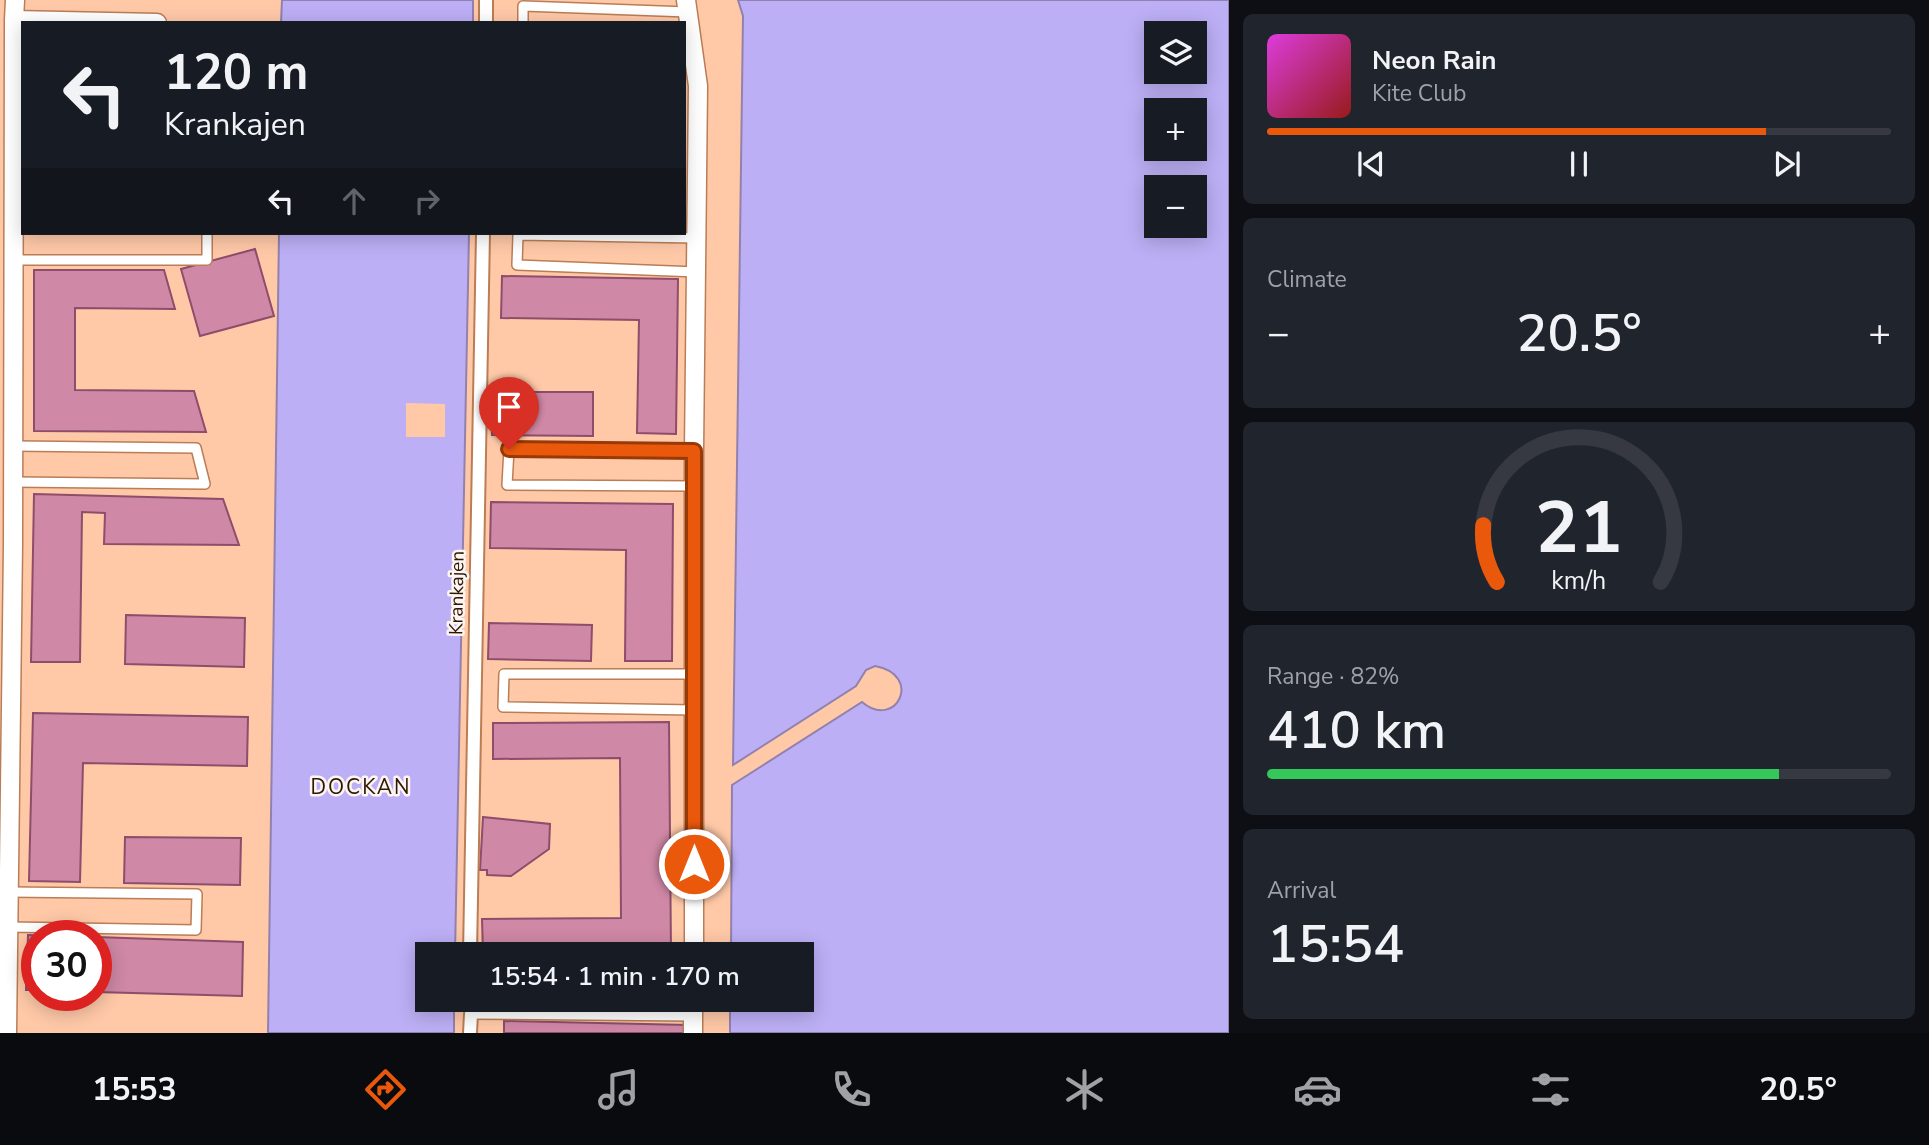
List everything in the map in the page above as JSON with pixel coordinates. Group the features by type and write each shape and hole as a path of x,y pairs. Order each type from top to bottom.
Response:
{"street":[{"path":"7,1033 8,891 4,847 7,544 13,482 14,260 18,222 15,0"},
{"path":"486,0 486,21"},
{"path":"687,6 688,44 698,86 694,451 694,942"},
{"path":"14,20 62,21"},
{"name":"Krankajen","path":"470,942 483,235"},
{"path":"470,1033 471,1014"}],"lane":[{"path":"523,21 523,6 687,6"},
{"path":"14,260 207,260 207,235"},
{"path":"697,238 518,235 517,265 697,272"},
{"path":"13,446 196,448 205,484 13,482"},
{"path":"694,451 509,449 507,485 694,486"},
{"path":"694,674 504,674 503,707 694,710"},
{"path":"8,891 197,894 196,930 8,927"},
{"path":"471,1014 693,1016"}],"shaded area":[{"path":"282,0 473,0 473,21 281,21"},
{"path":"738,0 1229,0 1229,1033 730,1033 730,1012 814,1012 814,942 731,942 732,785 862,702 874,709 885,710 894,706 900,698 898,679 890,671 875,666 866,670 856,686 733,765 743,16"},
{"path":"279,235 469,235 455,942 415,942 415,1012 454,1012 454,1033 268,1033"}],"pier":[{"path":"406,403 445,404 445,437 406,437"}],"building":[{"path":"255,249 274,316 200,336 181,269"},
{"path":"34,270 164,270 175,309 75,308 75,390 194,391 206,432 34,431"},
{"path":"502,276 678,279 676,434 637,433 639,320 501,318"},
{"path":"492,392 593,392 593,436 492,435"},
{"path":"34,494 223,499 239,545 104,544 105,513 82,512 80,662 31,662"},
{"path":"491,502 673,504 672,661 625,661 626,550 490,548"},
{"path":"126,615 245,618 244,667 125,664"},
{"path":"489,623 592,625 591,661 488,659"},
{"path":"33,713 248,717 247,766 83,763 80,882 29,881"},
{"path":"669,722 671,942 483,942 482,919 621,918 620,758 493,759 493,723"},
{"path":"483,817 550,824 549,849 511,876 487,875 487,870 480,870"},
{"path":"125,837 241,838 240,885 124,883"},
{"path":"112,938 243,942 242,996 112,992"},
{"path":"504,1021 689,1025 689,1033 504,1033"}],"district":[{"name":"DOCKAN","path":"361,787"}],"route":[{"path":"509,449 694,451 694,864"}]}
